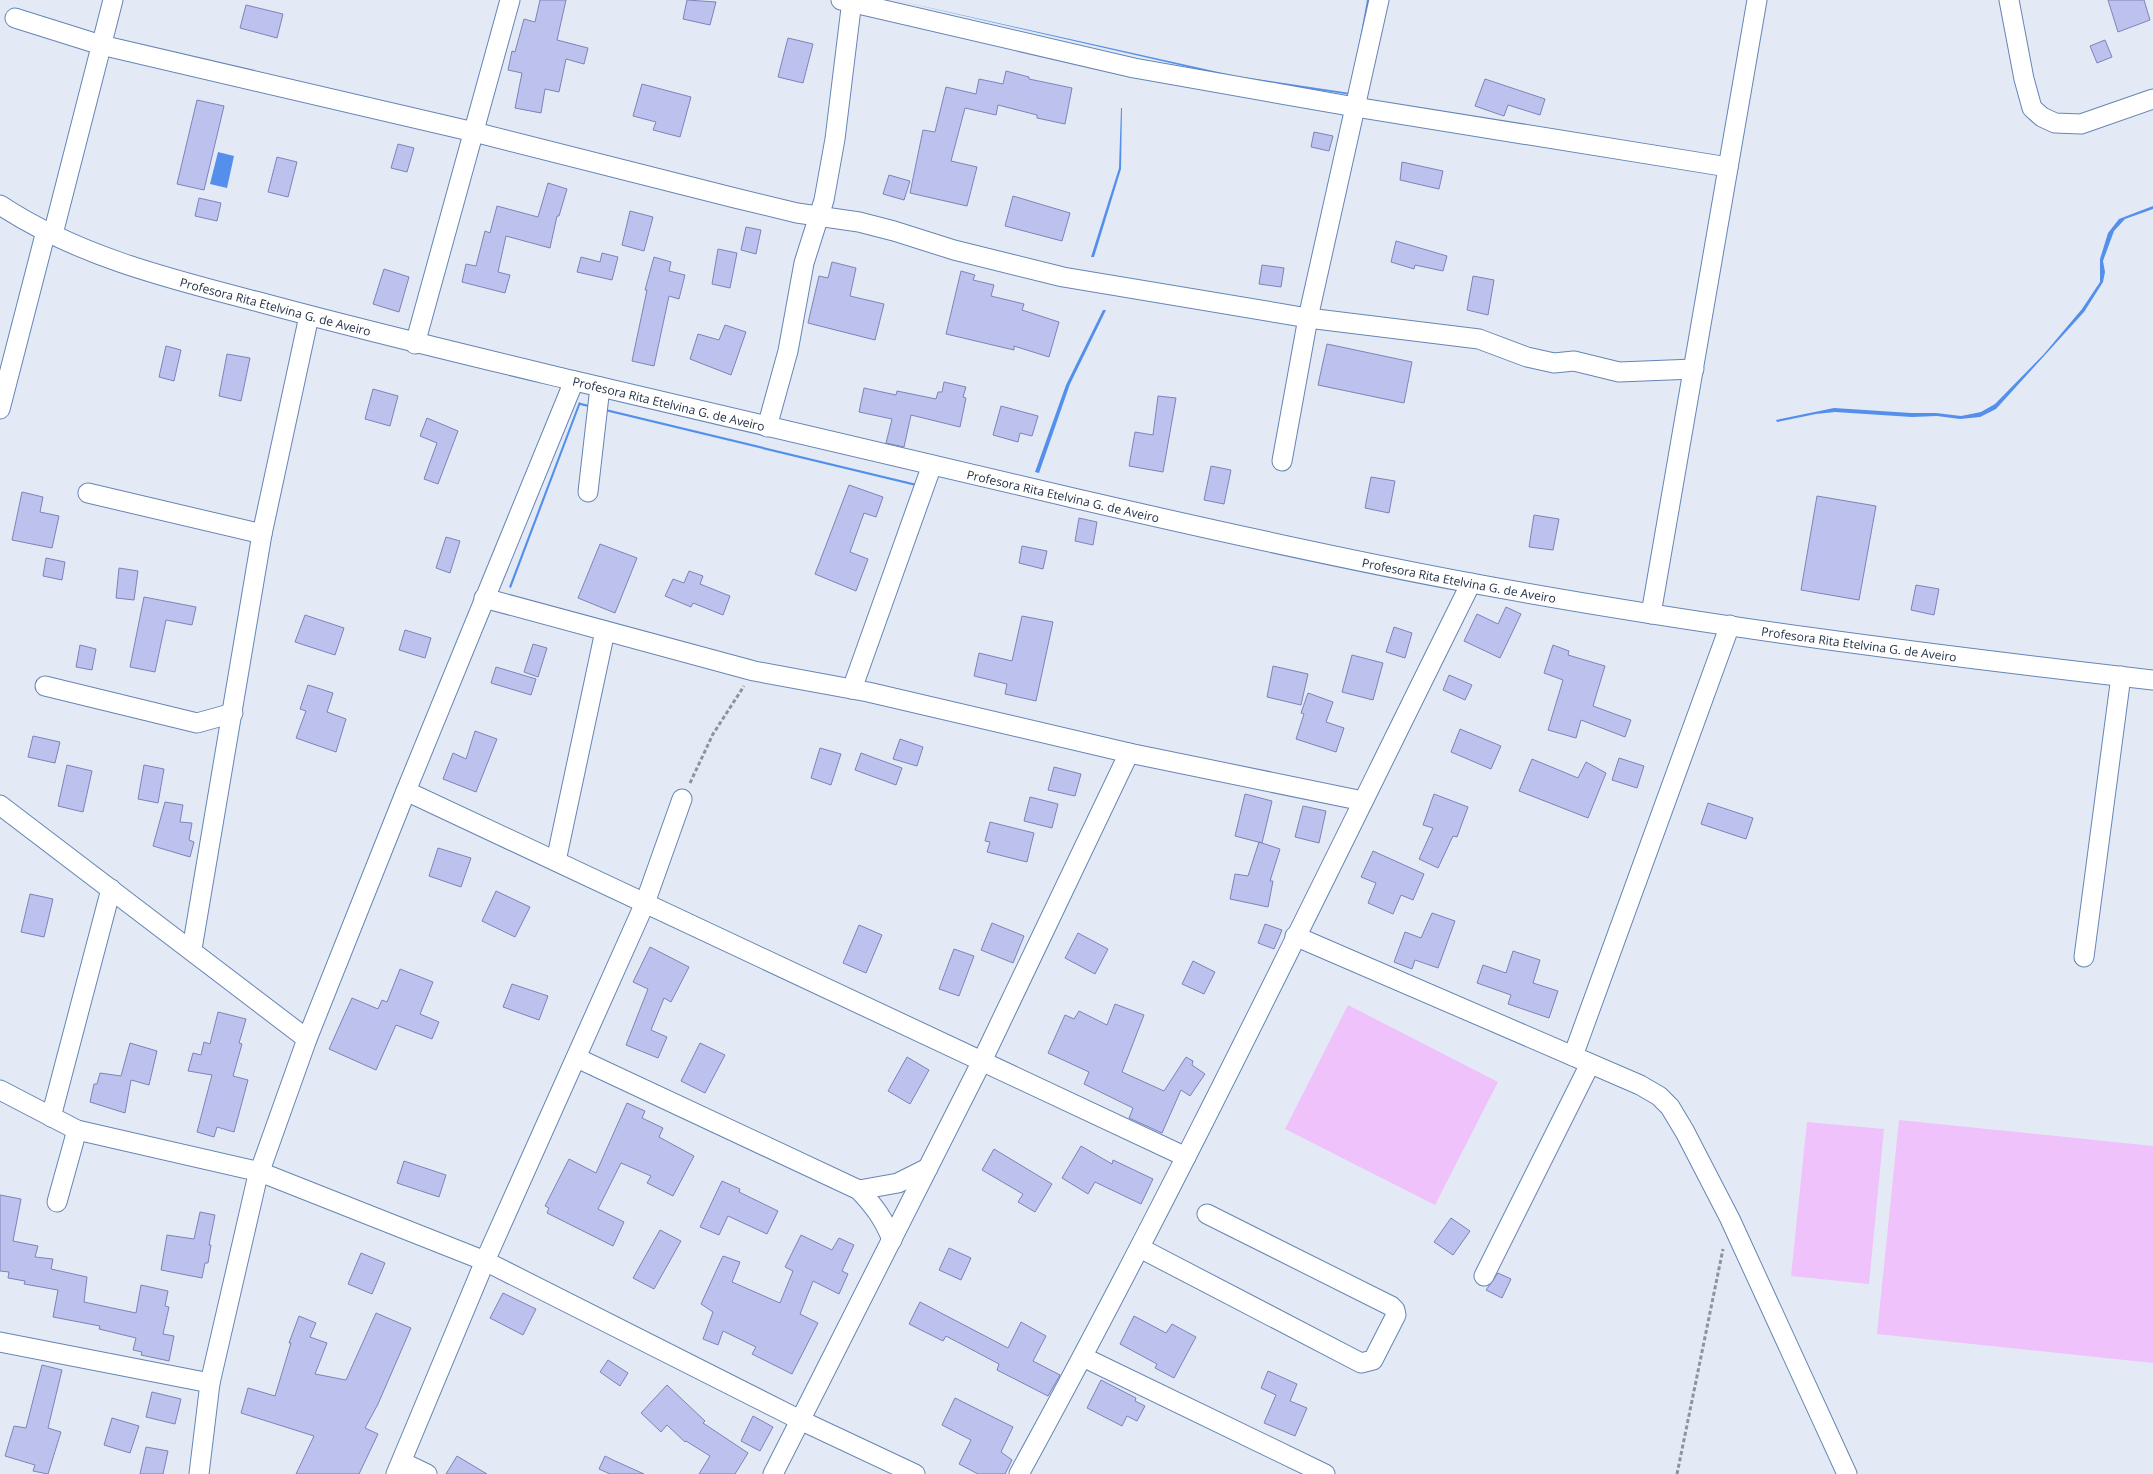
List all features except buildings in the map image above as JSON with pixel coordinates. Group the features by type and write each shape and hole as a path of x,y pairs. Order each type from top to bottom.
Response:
{"street":[{"path":"0,409 113,0"},
{"path":"415,344 510,0"},
{"path":"1282,460 1308,318 1379,0"},
{"path":"1651,614 1757,0"},
{"path":"2009,0 2032,108 2042,117 2055,124 2081,124 2153,99"},
{"path":"767,428 788,351 804,263 824,200 835,139 848,1 1134,68 1355,107 1728,167"},
{"path":"15,18 101,45 474,132 735,198 894,230 954,250 1063,277 1308,318 1479,339 1538,361 1554,363 1574,361 1619,372 1694,369"},
{"name":"Profesora Rita Etelvina G. de Aveiro","path":"0,205 49,233 102,256 178,281 309,316 415,344 767,428 1244,537 1470,583 1651,614 2031,666 2153,680"},
{"path":"192,950 262,534 309,316"},
{"path":"199,1474 210,1383 257,1179 307,1039 484,598 574,381"},
{"path":"588,492 600,387"},
{"path":"852,689 932,465"},
{"path":"88,493 262,534"},
{"path":"1019,1474 1140,1248 1470,583"},
{"path":"484,598 754,671 852,689 1129,753 1363,801"},
{"path":"1573,1056 1730,625"},
{"path":"556,861 605,631"},
{"path":"2084,957 2121,676"},
{"path":"45,686 197,723 214,734 226,749"},
{"path":"197,723 233,713"},
{"path":"773,1474 982,1061 1129,753"},
{"path":"406,791 1186,1157"},
{"path":"427,1474 399,1468 485,1261 645,903 682,799"},
{"path":"0,805 307,1039"},
{"path":"51,1117 111,889"},
{"path":"1296,936 1640,1085 1659,1096 1670,1107 1686,1132 1730,1219 1846,1474"},
{"path":"577,1058 859,1190 878,1210 886,1223 892,1240"},
{"path":"1484,1276 1590,1064"},
{"path":"0,1090 77,1130 260,1172 485,1261 800,1420 915,1474"},
{"path":"57,1202 77,1130"},
{"path":"859,1190 898,1183 928,1168"},
{"path":"1140,1248 1361,1363 1374,1360 1396,1315 1395,1310 1391,1306 1207,1214"},
{"path":"0,1342 210,1383"},
{"path":"1083,1357 1325,1474"}],"path":[{"path":"682,799 713,734 754,671"},
{"path":"1677,1474 1724,1247"}],"shaded area":[{"path":"1348,1005 1498,1082 1435,1205 1285,1129"},
{"path":"1899,1120 2153,1146 2153,1363 1877,1334"},
{"path":"1807,1122 1884,1129 1869,1284 1791,1276"}],"water":[{"path":"895,0 1236,76 1350,93 1367,0 1369,0 1352,95 1236,78"},
{"path":"1121,108 1121,169 1094,257 1091,257 1119,168"},
{"path":"218,152 234,156 227,188 210,184"},
{"path":"2153,206 2153,209 2125,219 2114,231 2103,261 2105,272 2103,282 2084,312 1996,409 1980,417 1960,419 1937,416 1912,417 1835,412 1777,422 1776,420 1834,408 1961,416 1981,412 1995,404 2044,354 2082,309 2100,282 2100,259 2108,233 2119,219"},
{"path":"1103,310 1106,310 1070,384 1039,473 1035,472 1066,385"},
{"path":"579,402 917,484 916,486 580,405 511,588 509,587"}]}
